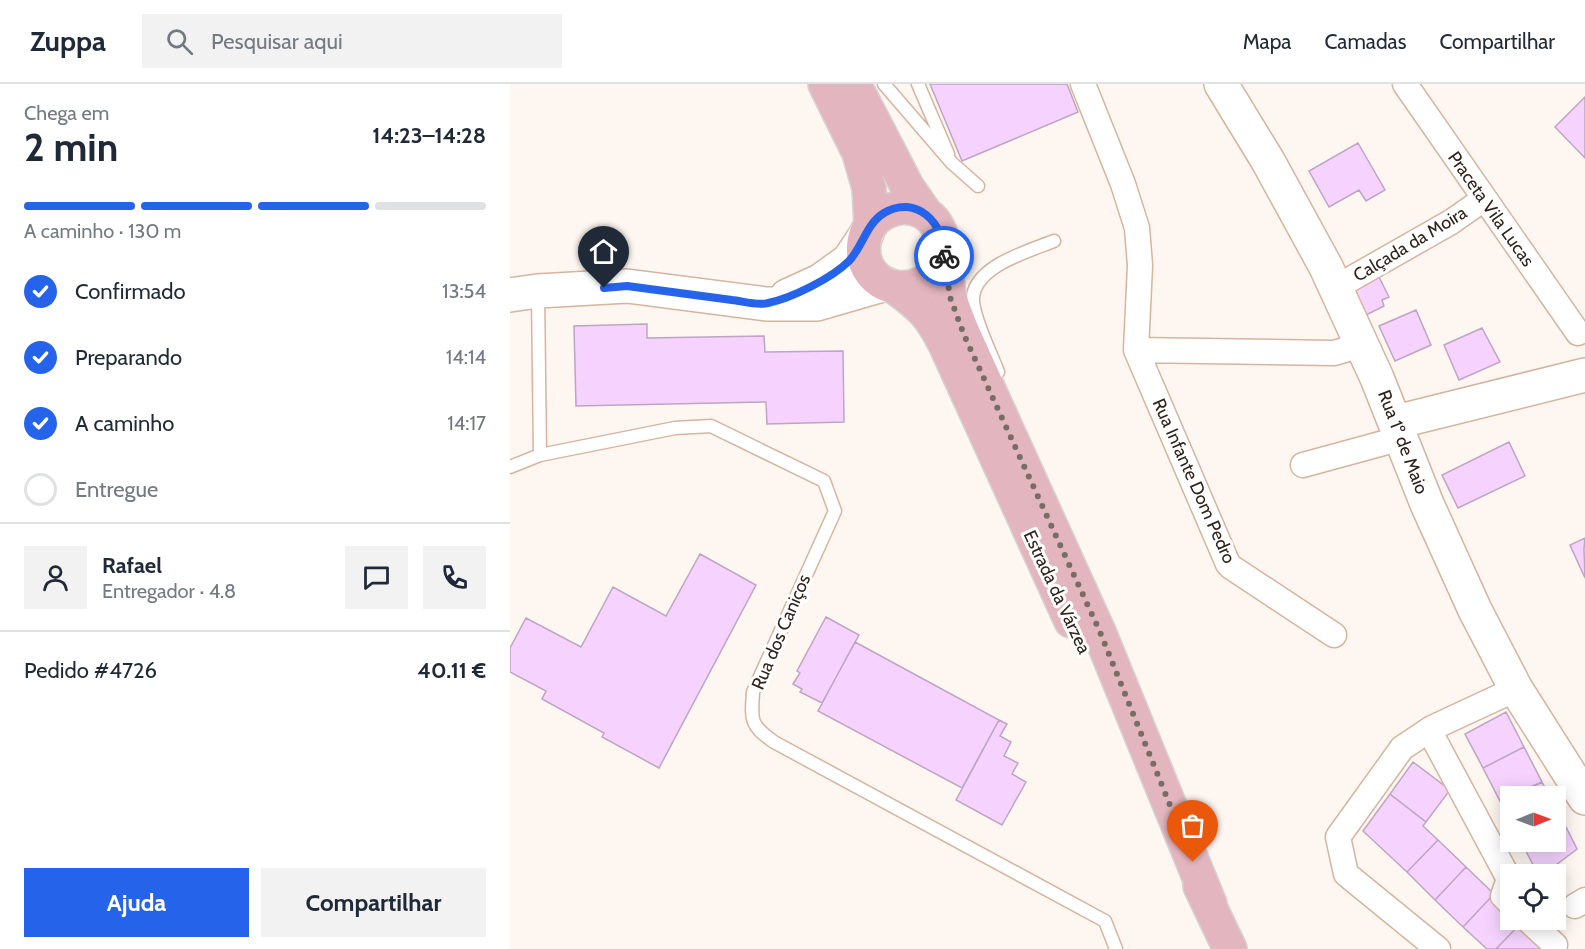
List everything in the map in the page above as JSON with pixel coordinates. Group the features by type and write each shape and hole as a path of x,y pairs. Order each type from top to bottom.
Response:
{"main road":[{"name":"Estrada da Várzea","path":"825,84 859,153 869,188 869,229 864,250 866,260 879,280 919,304 932,318 1046,569 1137,760 1210,904"},
{"name":"Estrada da Várzea","path":"854,84 908,188 939,228 943,237 950,297 964,335 1100,632 1230,949"},
{"path":"869,229 883,214 899,208 917,210 926,214"},
{"path":"891,286 907,288 927,281 935,273 944,256"}],"street":[{"path":"1083,84 1123,184 1137,228 1140,265 1136,350 1335,353 1362,345"},
{"name":"Rua 1º de Maio","path":"1221,84 1268,161 1335,288 1362,345 1427,504 1475,610 1516,689 1584,794"},
{"name":"Praceta Vila Lucas","path":"1405,84 1578,333"},
{"name":"Calçada da Moira","path":"1335,288 1451,222 1484,198"},
{"path":"766,304 805,290 849,261 869,229"},
{"path":"524,293 627,286 766,304 817,303 891,286"},
{"name":"Rua Infante Dom Pedro","path":"1136,350 1231,567 1334,635"},
{"path":"1303,465 1585,375"},
{"path":"1400,434 1585,393"},
{"path":"1438,949 1346,874 1338,837 1402,748 1429,730 1516,689"},
{"path":"1429,730 1501,864"},
{"path":"1539,930 1555,945"}],"lane":[{"path":"884,84 952,164 978,186"},
{"path":"918,84 952,164"},
{"path":"1000,380 975,314 974,290 978,281 994,266 1054,241"},
{"path":"524,293 540,455"},
{"path":"1008,402 1046,512"},
{"name":"Rua dos Caniços","path":"510,467 540,455 675,428 711,426 824,481 835,511 753,692 751,714 757,730 784,748 1105,921 1116,949"}],"building":[{"path":"930,84 1067,84 1078,112 962,161"},
{"path":"1585,97 1585,158 1555,127"},
{"path":"1358,143 1385,190 1366,201 1359,190 1329,207 1309,171"},
{"path":"1377,273 1389,297 1382,300 1384,306 1364,316 1350,286"},
{"path":"1416,310 1431,345 1395,361 1379,326"},
{"path":"647,324 647,338 764,336 765,352 843,351 844,422 767,424 766,402 576,406 574,326"},
{"path":"1482,328 1500,362 1459,380 1444,345"},
{"path":"1509,442 1525,476 1458,508 1442,475"},
{"path":"1585,538 1584,549 1585,578 1570,545"},
{"path":"700,554 756,585 659,768 602,737 604,733 542,699 546,691 510,672 510,648 526,618 581,647 613,587 666,616"},
{"path":"826,617 859,635 822,703 800,692 802,689 793,684 800,673 797,671"},
{"path":"855,642 999,720 962,788 818,711"},
{"path":"1506,712 1524,747 1483,768 1465,734"},
{"path":"999,720 1007,724 1000,736 1011,742 1004,756 1018,763 1012,774 1026,782 1002,825 956,800"},
{"path":"1524,747 1542,782 1533,786 1500,786 1500,801 1483,768"},
{"path":"1413,762 1450,790 1426,822 1390,794"},
{"path":"1390,794 1426,822 1423,826 1438,840 1407,872 1363,831"},
{"path":"1566,827 1577,849 1557,864 1533,864 1526,852 1566,852"},
{"path":"1438,840 1466,867 1435,900 1407,872"},
{"path":"1466,867 1494,894 1463,927 1435,900"},
{"path":"1494,894 1500,900 1500,930 1514,930 1496,949 1487,949 1463,927"},
{"path":"1514,930 1532,930 1550,949 1496,949"}],"way so far":[{"path":"944,256 950,297 964,335 1100,632 1193,862"}],"route":[{"path":"604,288 627,286 766,304 805,290 849,261 876,219 899,208 917,210 933,220 943,237 944,256"}]}
